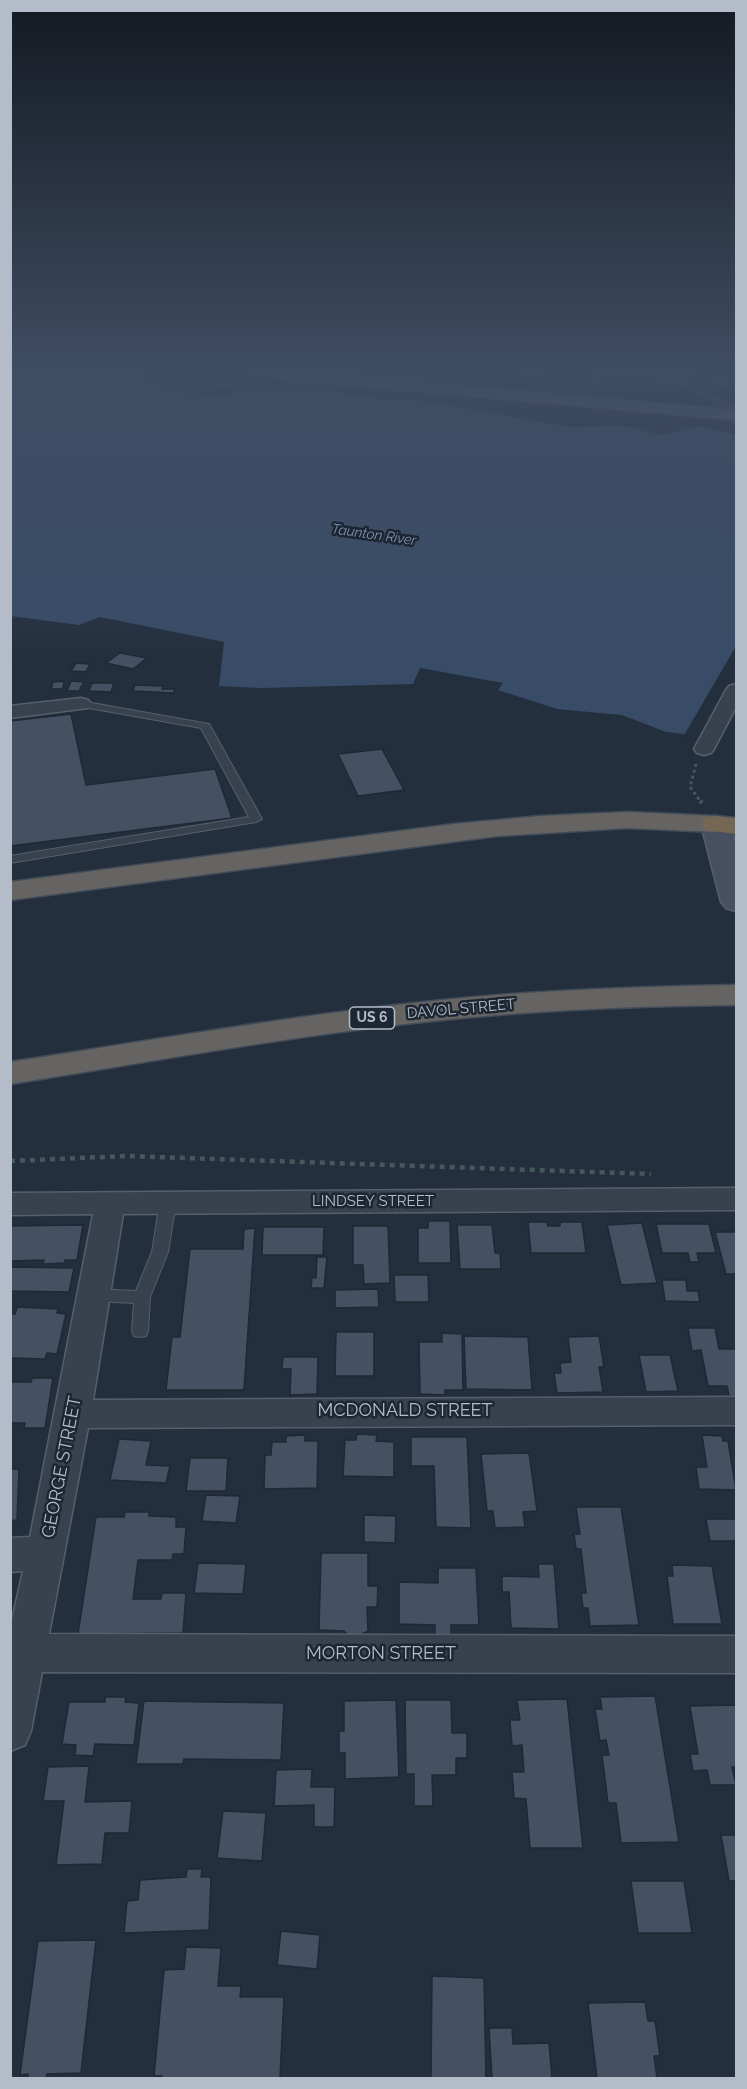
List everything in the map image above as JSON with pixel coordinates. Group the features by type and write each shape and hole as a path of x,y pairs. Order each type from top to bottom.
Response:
{"highway":[{"path":"10,891 336,847 537,823 626,819 726,825"},
{"name":"DAVOL STREET","path":"10,1073 278,1030 441,1010 603,998 736,995"}],"main road":[{"path":"726,825 736,902"}],"street":[{"path":"704,749 736,690"},
{"path":"10,712 81,704"},
{"name":"LINDSEY STREET","path":"10,1204 736,1199"},
{"name":"GEORGE STREET","path":"10,1731 26,1653 28,1553 73,1414 110,1203"},
{"name":"MCDONALD STREET","path":"73,1414 352,1410 736,1411"},
{"name":"MORTON STREET","path":"26,1653 736,1655"}],"lane":[{"path":"10,860 256,819 205,726 81,704"},
{"path":"140,1331 142,1297 160,1252 168,1202"},
{"path":"94,1296 142,1297"}],"path":[{"path":"704,749 693,771 690,787 726,825"},
{"path":"10,1161 127,1156 658,1174"}],"water":[{"name":"Taunton River","path":"11,469 736,469 736,740 666,732 622,715 557,709 498,690 503,683 420,668 413,684 261,688 219,686 224,642 100,617 79,625 11,616"}],"pier":[{"path":"736,646 736,743 683,737"}],"building":[{"path":"120,653 147,658 133,669 106,663"},
{"path":"76,663 90,664 86,672 71,671"},
{"path":"64,681 63,689 51,689 53,682"},
{"path":"71,681 84,682 79,691 67,691"},
{"path":"92,683 114,683 111,692 89,691"},
{"path":"135,685 163,686 162,689 174,689 174,693 133,691"},
{"path":"71,714 86,785 215,769 232,818 10,846 10,721"},
{"path":"382,749 404,790 358,796 338,754"},
{"path":"428,1221 450,1221 451,1263 418,1263 418,1228 428,1228"},
{"path":"528,1222 547,1222 548,1226 560,1226 560,1222 582,1222 586,1253 531,1253"},
{"path":"642,1223 657,1283 621,1285 607,1225"},
{"path":"656,1224 709,1224 716,1253 697,1253 699,1262 690,1262 688,1253 662,1253"},
{"path":"83,1225 77,1260 43,1264 44,1260 10,1261 10,1226"},
{"path":"457,1225 492,1225 495,1253 500,1253 501,1269 460,1269"},
{"path":"353,1226 388,1226 390,1283 364,1284 363,1265 353,1265"},
{"path":"263,1227 324,1227 323,1255 262,1255"},
{"path":"255,1228 244,1390 166,1390 172,1337 180,1337 190,1249 243,1249 244,1229"},
{"path":"715,1232 736,1232 736,1274 726,1274"},
{"path":"317,1257 327,1257 324,1288 311,1288 312,1277 316,1278"},
{"path":"10,1267 74,1268 69,1292 10,1291"},
{"path":"394,1275 428,1275 429,1302 395,1302"},
{"path":"662,1280 686,1280 687,1291 698,1291 700,1302 665,1301"},
{"path":"378,1289 379,1307 335,1308 335,1290"},
{"path":"17,1307 58,1309 57,1313 66,1314 57,1354 47,1353 45,1359 10,1358 10,1314 15,1314"},
{"path":"688,1328 715,1328 719,1349 736,1349 736,1397 729,1396 727,1386 708,1386 701,1350 692,1351"},
{"path":"336,1332 374,1332 374,1376 335,1376"},
{"path":"442,1333 462,1334 463,1390 445,1390 445,1395 420,1394 419,1342 442,1342"},
{"path":"464,1336 528,1337 532,1390 466,1389"},
{"path":"599,1336 604,1367 599,1367 603,1392 557,1393 554,1373 561,1373 560,1363 571,1362 568,1337"},
{"path":"639,1355 670,1355 678,1391 646,1392"},
{"path":"283,1357 318,1357 317,1394 290,1395 291,1369 282,1369"},
{"path":"32,1378 53,1378 45,1428 24,1428 25,1423 10,1423 10,1382 31,1382"},
{"path":"357,1434 377,1435 376,1441 394,1442 394,1477 343,1476 345,1440 356,1440"},
{"path":"305,1435 305,1441 318,1441 317,1488 264,1489 265,1455 271,1455 272,1442 286,1442 286,1436"},
{"path":"702,1435 722,1436 723,1441 728,1441 736,1490 699,1489 696,1467 707,1467"},
{"path":"411,1437 467,1437 471,1528 436,1527 434,1466 411,1466"},
{"path":"119,1439 151,1441 146,1465 170,1466 166,1483 110,1480"},
{"path":"529,1453 537,1511 523,1512 525,1527 495,1528 493,1511 487,1511 481,1454"},
{"path":"190,1458 228,1458 226,1491 186,1491"},
{"path":"10,1469 19,1469 17,1520 10,1521"},
{"path":"206,1495 240,1496 236,1523 202,1521"},
{"path":"576,1507 621,1507 639,1625 590,1626 588,1608 583,1608 581,1593 586,1593 581,1549 576,1549 574,1534 580,1534"},
{"path":"125,1512 149,1512 149,1516 176,1517 176,1527 186,1527 184,1554 173,1554 172,1560 138,1560 133,1599 161,1599 162,1593 186,1593 183,1633 78,1634 96,1517 124,1517"},
{"path":"364,1515 396,1516 395,1543 364,1542"},
{"path":"706,1519 736,1519 736,1541 710,1541"},
{"path":"321,1553 368,1553 368,1586 378,1586 377,1607 367,1607 368,1631 360,1635 348,1635 344,1631 319,1630"},
{"path":"198,1563 246,1564 243,1594 194,1593"},
{"path":"538,1564 554,1564 559,1629 511,1628 509,1592 502,1592 502,1576 539,1577"},
{"path":"672,1565 712,1566 722,1624 673,1624 667,1576 673,1576"},
{"path":"438,1568 476,1568 479,1625 451,1625 451,1635 435,1635 435,1625 399,1624 399,1582 438,1583"},
{"path":"655,1696 679,1842 621,1843 616,1803 608,1803 602,1755 609,1755 606,1740 600,1741 595,1709 602,1709 600,1697"},
{"path":"105,1697 126,1697 125,1702 139,1703 134,1745 95,1744 93,1756 75,1755 76,1745 62,1744 69,1702 105,1702"},
{"path":"567,1699 583,1848 530,1848 526,1799 514,1798 512,1772 524,1772 522,1745 512,1746 510,1720 520,1720 517,1700"},
{"path":"396,1700 399,1777 345,1779 345,1753 339,1753 339,1731 344,1731 344,1701"},
{"path":"405,1700 451,1700 452,1733 467,1733 467,1758 456,1758 456,1775 432,1775 433,1806 414,1806 414,1774 406,1774"},
{"path":"144,1701 284,1703 281,1760 184,1759 183,1764 136,1764"},
{"path":"736,1705 736,1767 732,1767 736,1785 710,1785 707,1770 693,1771 690,1754 698,1754 690,1706"},
{"path":"89,1766 85,1802 132,1801 129,1833 105,1833 102,1864 56,1865 64,1801 43,1801 48,1767"},
{"path":"312,1769 311,1787 335,1787 334,1827 314,1827 314,1805 274,1806 276,1770"},
{"path":"223,1811 266,1813 262,1861 217,1858"},
{"path":"721,1835 736,1835 736,1881 729,1881"},
{"path":"187,1869 202,1869 201,1877 211,1877 209,1930 124,1933 127,1901 138,1900 140,1880 186,1877"},
{"path":"631,1881 684,1881 692,1933 638,1933"},
{"path":"281,1931 320,1935 317,1969 277,1965"},
{"path":"96,1940 81,2073 47,2074 46,2078 28,2078 28,2074 20,2075 38,1941"},
{"path":"186,1947 221,1948 218,1986 241,1986 240,1997 284,1997 280,2078 161,2078 162,2076 154,2076 164,1970 184,1969"},
{"path":"432,1976 484,1978 486,2078 431,2078"},
{"path":"645,2002 648,2021 655,2021 660,2056 654,2056 657,2078 597,2078 588,2003"},
{"path":"489,2028 512,2028 513,2044 549,2043 552,2078 492,2078"}]}
